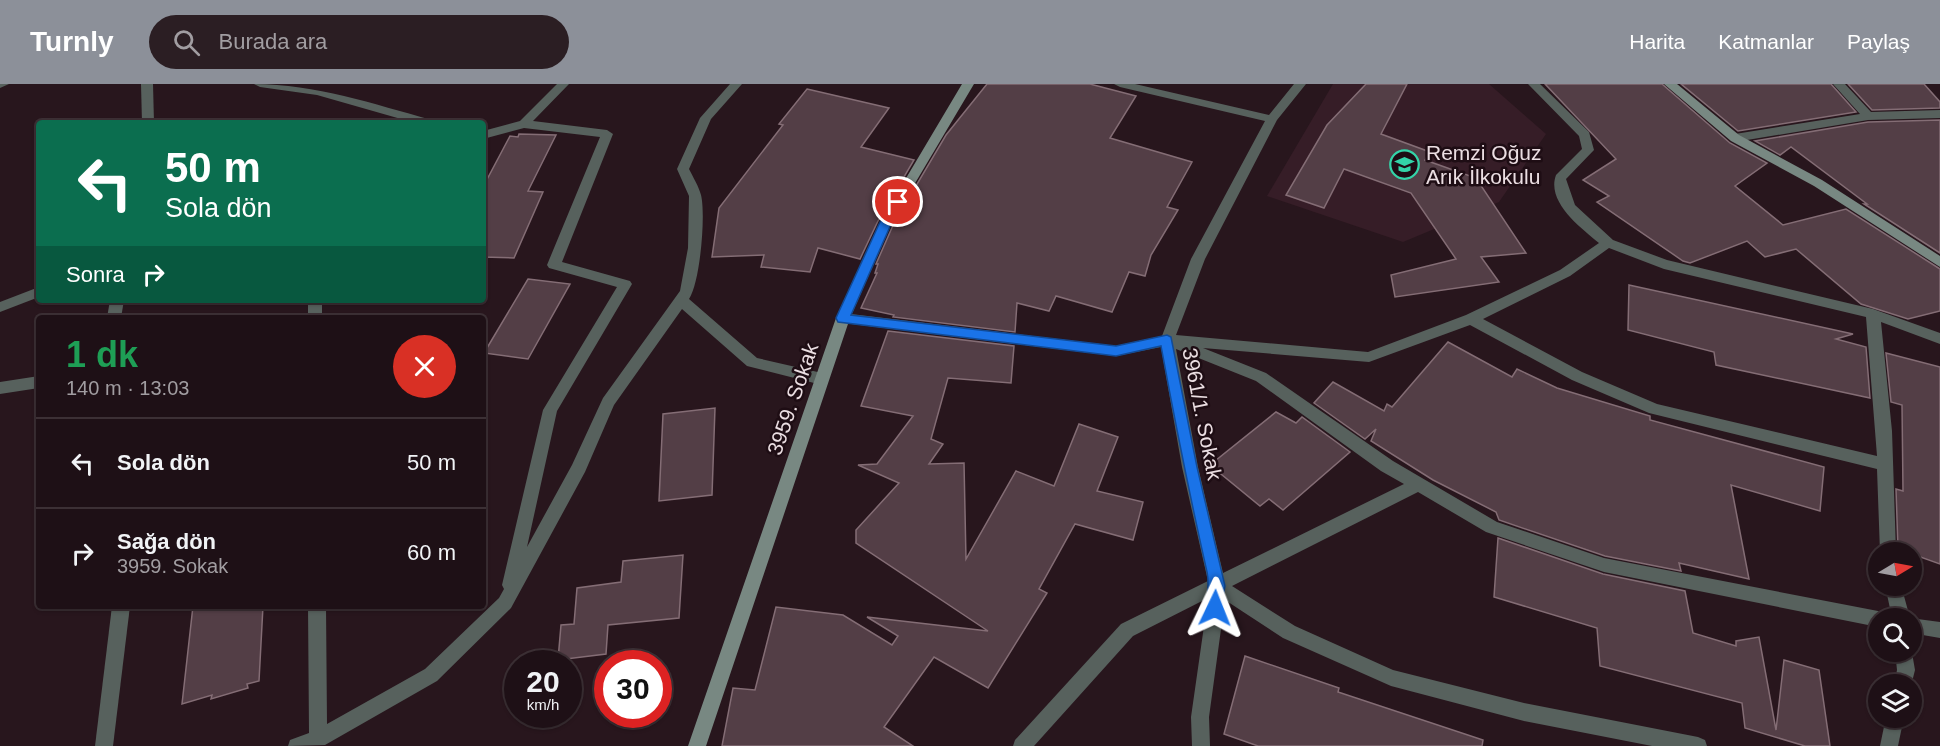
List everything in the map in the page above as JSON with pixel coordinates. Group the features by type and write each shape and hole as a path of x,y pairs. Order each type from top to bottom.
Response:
{"street":[{"path":"147,84 148,120"},
{"path":"260,84 323,88 419,120"},
{"path":"524,124 563,84"},
{"path":"297,746 318,739 431,675 505,603 579,467 608,402 687,292 694,248 695,196 683,169 706,118 736,84"},
{"name":"3959. Sokak","path":"697,746 843,318 886,222 968,84"},
{"path":"1120,84 1272,119"},
{"name":"3961/1. Sokak","path":"1201,746 1200,717 1218,586 1190,467 1167,340 1198,260 1272,119 1300,84"},
{"path":"1534,84 1585,135 1588,150 1560,178 1560,194 1576,217 1608,243 1664,264 1873,314 1940,339"},
{"path":"1670,84 1735,138 1818,183 1940,262"},
{"path":"1839,84 1868,116"},
{"path":"1735,138 1868,116 1940,114"},
{"path":"486,134 524,124 607,134 554,265 625,284 550,410 505,603"},
{"path":"843,318 1116,351 1167,340 1369,357 1471,319 1565,273 1608,243"},
{"path":"0,308 36,293"},
{"path":"681,300 752,362 822,379"},
{"path":"1873,314 1884,431 1883,464 1887,542"},
{"path":"1471,319 1577,376 1654,409 1883,464"},
{"path":"1167,340 1261,377 1387,466 1492,527 1604,565 1868,617"},
{"path":"0,388 36,382"},
{"path":"1023,746 1127,630 1418,484"},
{"path":"1218,586 1289,632 1391,678 1524,712 1698,746"},
{"path":"104,746 121,609"},
{"path":"317,609 318,739"},
{"path":"1922,627 1940,630"},
{"path":"1889,746 1893,728"}],"shaded area":[{"name":"Remzi Oğuz Arık İlkokulu","path":"1333,84 1489,84 1546,134 1499,202 1403,242 1267,196"}],"building":[{"path":"987,84 1090,84 1136,96 1110,138 1192,162 1167,207 1178,210 1151,255 1145,276 1129,272 1112,312 1056,296 1049,311 1017,303 1015,332 893,317 894,315 861,308 877,273 875,273 878,264 876,264 894,223 946,135"},
{"path":"1366,84 1407,84 1381,134 1430,152 1425,160 1476,178 1526,253 1481,257 1499,282 1395,297 1391,275 1456,259 1411,193 1344,169 1324,208 1286,195 1327,125"},
{"path":"1545,84 1662,84 1730,143 1767,163 1735,186 1783,225 1846,209 1940,269 1940,311 1908,319 1861,304 1796,249 1765,257 1747,241 1690,263 1683,261 1597,202 1609,196 1583,180 1616,159"},
{"path":"1681,84 1831,84 1856,112 1738,131"},
{"path":"1848,84 1924,84 1940,102 1940,108 1872,110"},
{"path":"807,89 889,108 861,147 914,160 878,221 860,259 818,248 810,272 761,267 764,255 712,257 719,208 783,125 779,124"},
{"path":"1940,120 1940,253 1864,204 1867,204 1791,147 1780,155 1755,141 1868,122"},
{"path":"519,134 556,135 528,191 543,192 514,258 486,257 486,181 510,136 518,137"},
{"path":"528,279 570,284 528,359 486,353"},
{"path":"1629,285 1853,334 1836,339 1866,347 1870,398 1716,365 1714,352 1628,330"},
{"path":"888,331 1014,346 1011,383 948,378 931,439 943,444 929,464 964,463 966,559 1016,471 1054,486 1079,424 1118,437 1097,491 1143,502 1133,540 1075,524 1039,589 1047,593 988,688 934,657 884,727 913,746 722,746 733,688 755,690 776,607 843,615 892,645 898,636 867,617 988,631 856,543 856,530 899,483 858,465 877,464 913,416 861,406"},
{"path":"1448,342 1512,377 1517,369 1557,388 1650,416 1650,420 1824,467 1820,511 1731,485 1749,579 1679,563 1681,571 1605,556 1499,520 1496,512 1433,480 1371,441 1376,429 1365,439 1314,403 1333,382 1384,411 1387,404 1392,407"},
{"path":"1886,353 1940,367 1940,564 1922,558 1922,542 1898,542 1896,489 1903,491 1902,405 1891,402"},
{"path":"715,408 712,495 659,501 663,414"},
{"path":"1276,412 1296,423 1302,417 1350,452 1283,510 1269,499 1260,506 1210,465"},
{"path":"1498,538 1603,574 1685,591 1693,633 1736,646 1736,641 1759,637 1776,730 1784,660 1819,670 1830,746 1805,746 1745,728 1742,703 1600,666 1597,628 1494,597"},
{"path":"683,555 679,618 608,625 606,650 594,650 594,656 582,657 582,650 559,650 561,625 574,624 577,588 621,582 623,561"},
{"path":"193,609 263,609 259,681 247,684 248,688 211,699 212,695 182,704"},
{"path":"1245,656 1339,688 1338,692 1483,740 1482,746 1258,746 1224,734"}],"place":[{"name":"Remzi Oğuz Arık İlkokulu","path":"1405,165"}],"route":[{"path":"898,202 886,222 843,318 1025,342 1116,351 1167,340 1190,467 1218,586 1215,608"}]}
